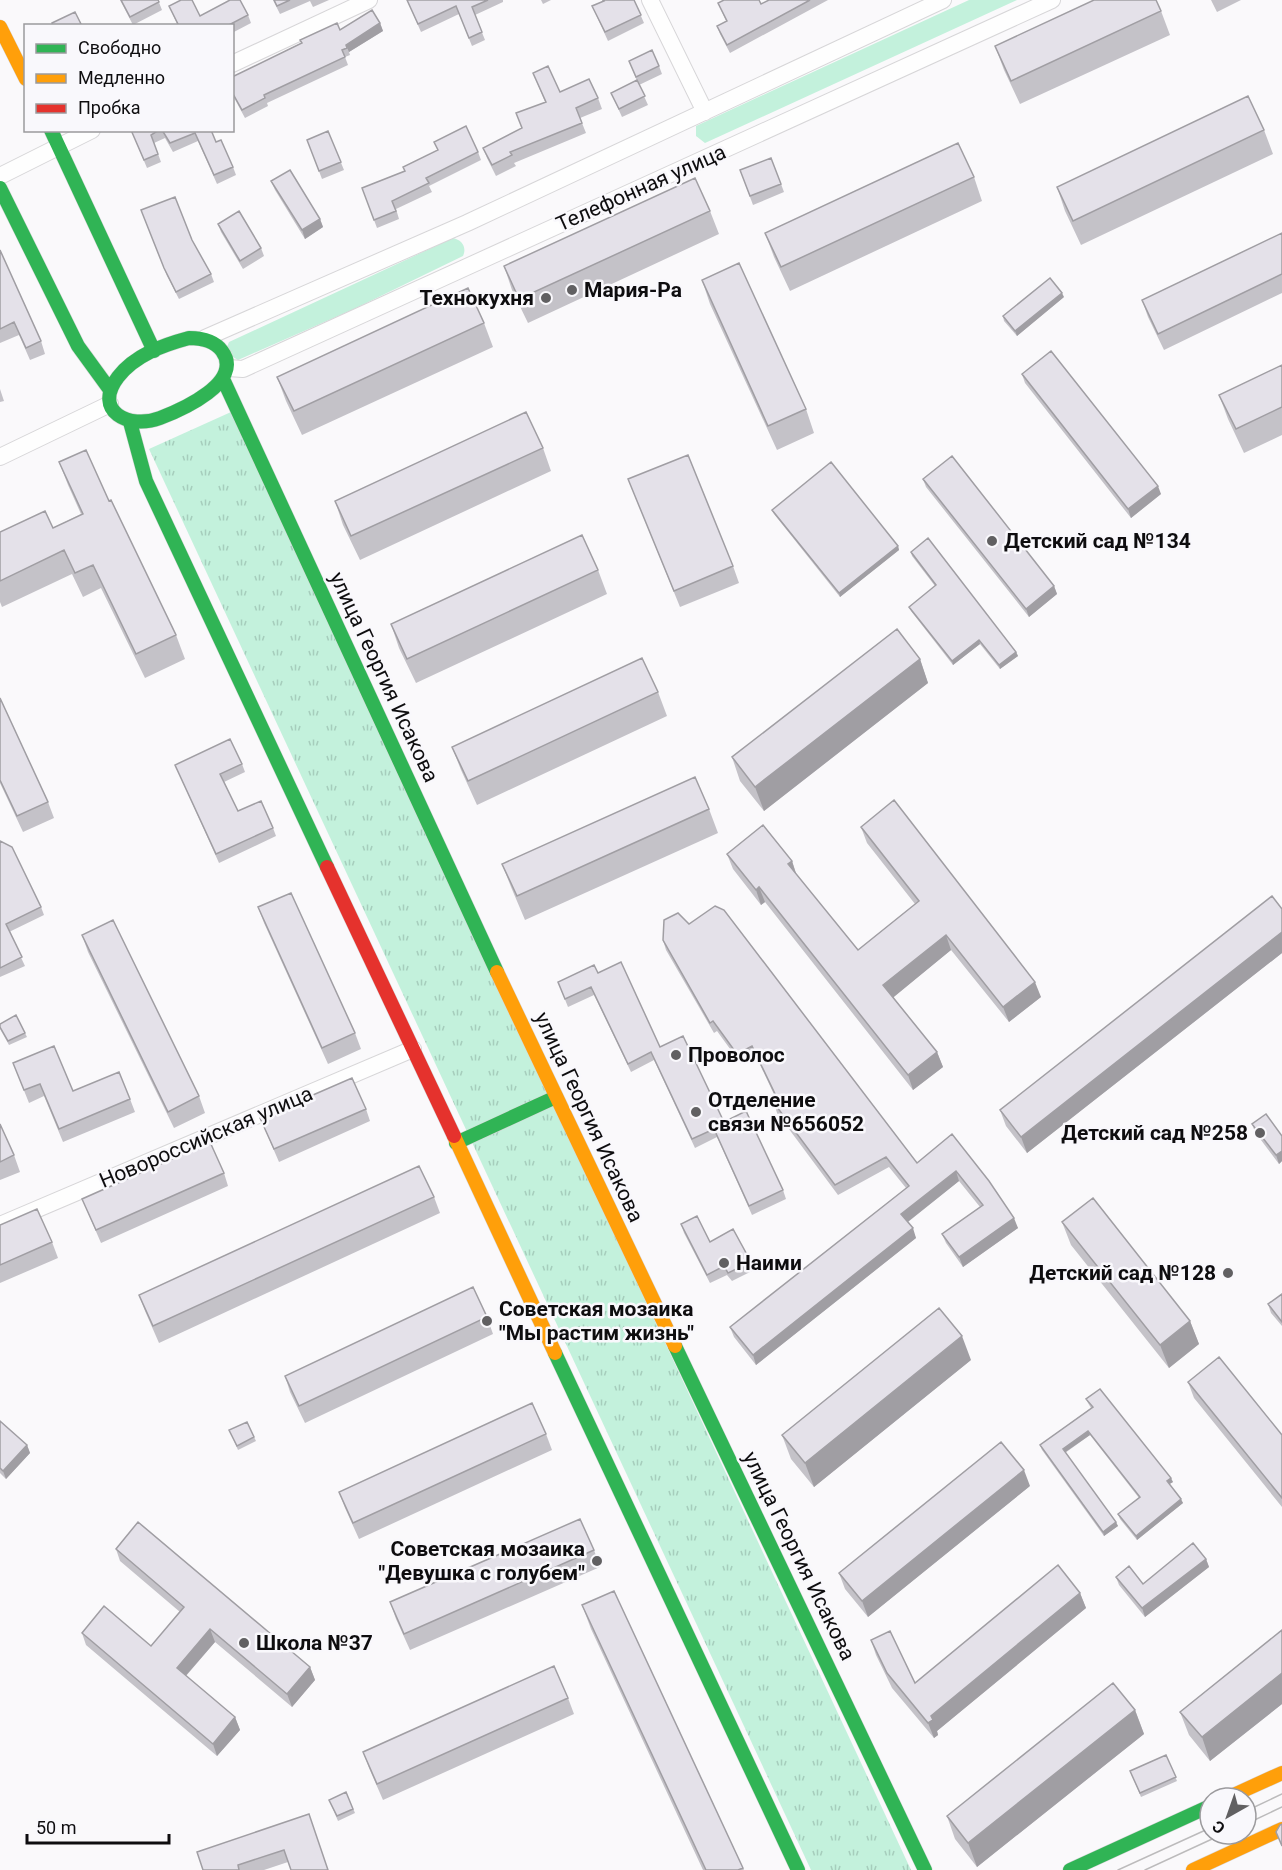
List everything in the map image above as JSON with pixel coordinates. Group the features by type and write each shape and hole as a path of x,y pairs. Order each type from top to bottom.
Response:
{"street":[{"path":"234,63 369,0"},
{"path":"650,0 705,112"},
{"name":"Телефонная улица","path":"205,338 467,223 943,0"},
{"name":"Телефонная улица","path":"225,374 243,369 1052,0"},
{"path":"0,27 24,75"},
{"path":"52,132 154,351"},
{"path":"0,176 88,132"},
{"path":"0,188 78,346 123,419 142,423 176,411 208,392 225,374"},
{"path":"0,457 110,397 118,377 130,365 154,351 177,341 205,338"},
{"name":"улица Георгия Исакова","path":"205,338 215,343 226,358 225,374 556,1097 925,1870"},
{"path":"130,422 146,481 798,1870"},
{"name":"Новороссийская улица","path":"0,1225 413,1049"},
{"path":"456,1143 556,1097"},
{"path":"1253,1786 1282,1773"},
{"path":"1070,1870 1198,1811"},
{"path":"1193,1870 1282,1829"}],"green space":[{"path":"969,0 1017,0 705,143 696,136 696,126"},
{"path":"453,238 463,244 463,256 354,309 238,360 233,357 227,347 229,342"},
{"path":"231,412 911,1870 811,1870 149,449"}],"building":[{"path":"121,0 158,0 159,2 130,17"},
{"path":"181,0 192,0 200,16 230,0 240,0 248,15 231,24 178,24 169,6"},
{"path":"274,0 290,0 277,6"},
{"path":"407,0 488,0 472,7 482,32 469,38 456,6 418,24"},
{"path":"603,0 634,0 641,15 605,32 592,6"},
{"path":"724,0 759,0 761,4 769,0 810,0 727,45 717,26 727,21 718,3"},
{"path":"1094,0 1156,0 1161,11 1011,81 995,46"},
{"path":"372,10 380,23 346,45 347,48 342,50 345,57 264,95 265,98 242,110 234,96 234,76 302,43 300,40 337,23 340,30"},
{"path":"75,12 81,24 52,24"},
{"path":"652,50 659,66 636,77 629,61"},
{"path":"548,66 560,92 589,79 598,98 576,108 582,123 510,152 512,155 492,165 483,148 522,128 516,113 546,102 533,73"},
{"path":"637,80 645,96 619,109 611,93"},
{"path":"1248,96 1264,130 1073,221 1057,187"},
{"path":"466,126 478,152 426,178 429,183 392,201 396,211 374,220 362,188 405,171 403,167 438,150 434,142"},
{"path":"328,131 341,162 319,171 307,140"},
{"path":"132,132 156,132 151,135 158,154 144,160"},
{"path":"163,132 212,132 216,142 221,140 233,167 214,175 195,133 170,143"},
{"path":"958,143 974,177 781,267 765,233"},
{"path":"771,158 781,184 750,196 740,170"},
{"path":"290,170 320,219 302,230 271,181"},
{"path":"695,178 710,211 519,299 504,266"},
{"path":"175,197 192,240 211,274 176,292 141,210"},
{"path":"239,211 261,248 240,261 218,224"},
{"path":"1282,233 1282,274 1158,334 1142,300"},
{"path":"0,250 41,341 26,348 14,322 0,329"},
{"path":"739,263 806,409 768,426 702,280"},
{"path":"1050,278 1062,293 1015,331 1003,316"},
{"path":"468,288 484,323 294,411 277,377"},
{"path":"1051,351 1158,486 1128,509 1022,374"},
{"path":"1282,365 1282,407 1236,429 1219,395"},
{"path":"526,412 543,448 351,536 335,501"},
{"path":"86,450 176,635 136,654 93,565 75,573 64,550 0,581 0,532 45,511 53,528 83,514 59,462"},
{"path":"688,455 733,566 674,591 628,479"},
{"name":"Детский сад №134","path":"952,456 1054,586 1026,609 923,479"},
{"path":"831,462 898,546 839,593 772,510"},
{"path":"582,535 598,570 407,659 391,624"},
{"path":"928,538 1016,652 999,665 979,640 952,661 909,607 936,585 911,552"},
{"path":"897,629 920,659 755,787 732,757"},
{"path":"642,658 658,692 468,781 452,747"},
{"path":"0,698 48,802 17,816 0,780"},
{"path":"230,739 242,764 220,774 238,811 261,801 273,828 216,854 175,765"},
{"path":"695,777 709,809 517,896 502,864"},
{"path":"894,800 1035,982 1003,1007 946,935 883,985 937,1052 908,1075 759,887 756,890 727,854 763,825 792,861 788,864 858,950 919,901 861,827"},
{"path":"0,841 12,847 41,907 6,924 22,957 0,968"},
{"path":"291,893 355,1033 322,1048 258,907"},
{"path":"1272,896 1282,909 1282,932 1021,1137 1000,1110"},
{"path":"715,906 724,910 917,1163 952,1134 989,1181 1014,1218 959,1257 942,1234 983,1205 956,1171 901,1214 913,1228 753,1355 730,1327 909,1186 886,1157 835,1185 774,1103 778,1100 752,1046 737,1054 713,1021 710,1023 663,940 664,920 678,913 689,924"},
{"path":"113,920 199,1096 168,1112 82,935"},
{"path":"621,962 660,1047 683,1036 724,1122 746,1111 783,1190 749,1206 714,1129 692,1139 651,1052 628,1064 591,987 565,999 558,982 594,965 598,973"},
{"path":"16,1015 25,1033 8,1041 0,1024"},
{"path":"54,1046 73,1091 119,1072 130,1099 59,1129 40,1084 24,1090 13,1063"},
{"path":"352,1078 366,1109 274,1149 260,1118"},
{"path":"1266,1114 1282,1136 1282,1151 1276,1155 1252,1124"},
{"path":"0,1124 14,1155 0,1162"},
{"path":"210,1142 224,1173 96,1230 82,1199"},
{"path":"419,1166 434,1197 153,1326 139,1295"},
{"path":"1093,1198 1190,1321 1160,1345 1062,1222"},
{"path":"37,1209 52,1242 0,1265 0,1225"},
{"path":"697,1216 710,1242 733,1229 751,1262 728,1273 724,1266 707,1275 681,1224"},
{"path":"473,1287 487,1317 299,1406 285,1376"},
{"path":"1282,1294 1282,1322 1268,1304"},
{"path":"939,1308 962,1336 805,1463 782,1435"},
{"path":"1219,1357 1282,1435 1282,1498 1188,1382"},
{"path":"1100,1389 1171,1478 1167,1481 1181,1499 1136,1536 1118,1514 1140,1497 1088,1431 1063,1449 1116,1522 1103,1532 1040,1445 1093,1407 1086,1399"},
{"path":"532,1403 546,1434 353,1523 339,1492"},
{"path":"0,1421 27,1445 3,1471 0,1468"},
{"path":"247,1422 254,1437 237,1446 229,1430"},
{"path":"1001,1442 1024,1470 862,1601 839,1573"},
{"path":"580,1519 594,1550 404,1634 390,1602"},
{"name":"Школа №37","path":"138,1522 310,1667 287,1694 210,1629 177,1668 235,1717 213,1744 82,1633 104,1606 151,1646 184,1607 116,1549"},
{"path":"1193,1543 1206,1559 1142,1608 1116,1577 1129,1566 1143,1584"},
{"path":"1058,1565 1080,1593 931,1716 933,1720 928,1723 887,1673 871,1640 890,1631 915,1683"},
{"path":"614,1591 743,1868 706,1870 582,1605"},
{"path":"1282,1630 1282,1673 1202,1737 1180,1712"},
{"path":"554,1666 568,1698 377,1784 363,1752"},
{"path":"1113,1683 1135,1710 968,1843 947,1816"},
{"path":"1166,1755 1176,1777 1140,1793 1130,1771"},
{"path":"346,1792 353,1809 337,1816 329,1800"},
{"path":"309,1814 328,1870 291,1870 284,1850 238,1865 239,1870 203,1870 197,1852"},
{"path":"1282,1824 1282,1846 1276,1832"}],"tram line":[{"path":"1258,1805 1282,1794"},
{"path":"1258,1818 1282,1807"},
{"path":"1118,1870 1198,1833"},
{"path":"1145,1870 1198,1846"}],"traffic: fast":[{"path":"52,132 154,351"},
{"path":"0,188 78,346 110,390"},
{"path":"189,338 207,340 222,351 227,362 225,373 218,384 182,409 160,418 137,421 118,415 109,399 111,389 125,369 150,352 189,338"},
{"path":"223,379 497,972"},
{"path":"130,422 146,481 327,867"},
{"path":"456,1143 556,1097"},
{"path":"675,1346 925,1870"},
{"path":"555,1353 798,1870"},
{"path":"1070,1870 1198,1811"}],"traffic: slow":[{"path":"0,27 24,75"},
{"path":"497,972 675,1346"},
{"path":"454,1136 555,1353"},
{"path":"1253,1786 1282,1773"},
{"path":"1193,1870 1282,1829"}],"traffic: jam":[{"path":"327,867 454,1136"}],"place":[{"name":"Мария-Ра","path":"572,290"},
{"name":"Технокухня","path":"546,298"},
{"name":"Детский сад №134","path":"992,541"},
{"name":"Проволос","path":"676,1055"},
{"name":"Отделение связи №656052","path":"696,1112"},
{"name":"Детский сад №258","path":"1260,1133"},
{"name":"Наими","path":"724,1263"},
{"name":"Детский сад №128","path":"1228,1273"},
{"name":"Советская мозаика \"Мы растим жизнь\"","path":"487,1321"},
{"name":"Советская мозаика \"Девушка с голубем\"","path":"597,1561"},
{"name":"Школа №37","path":"244,1643"}]}
